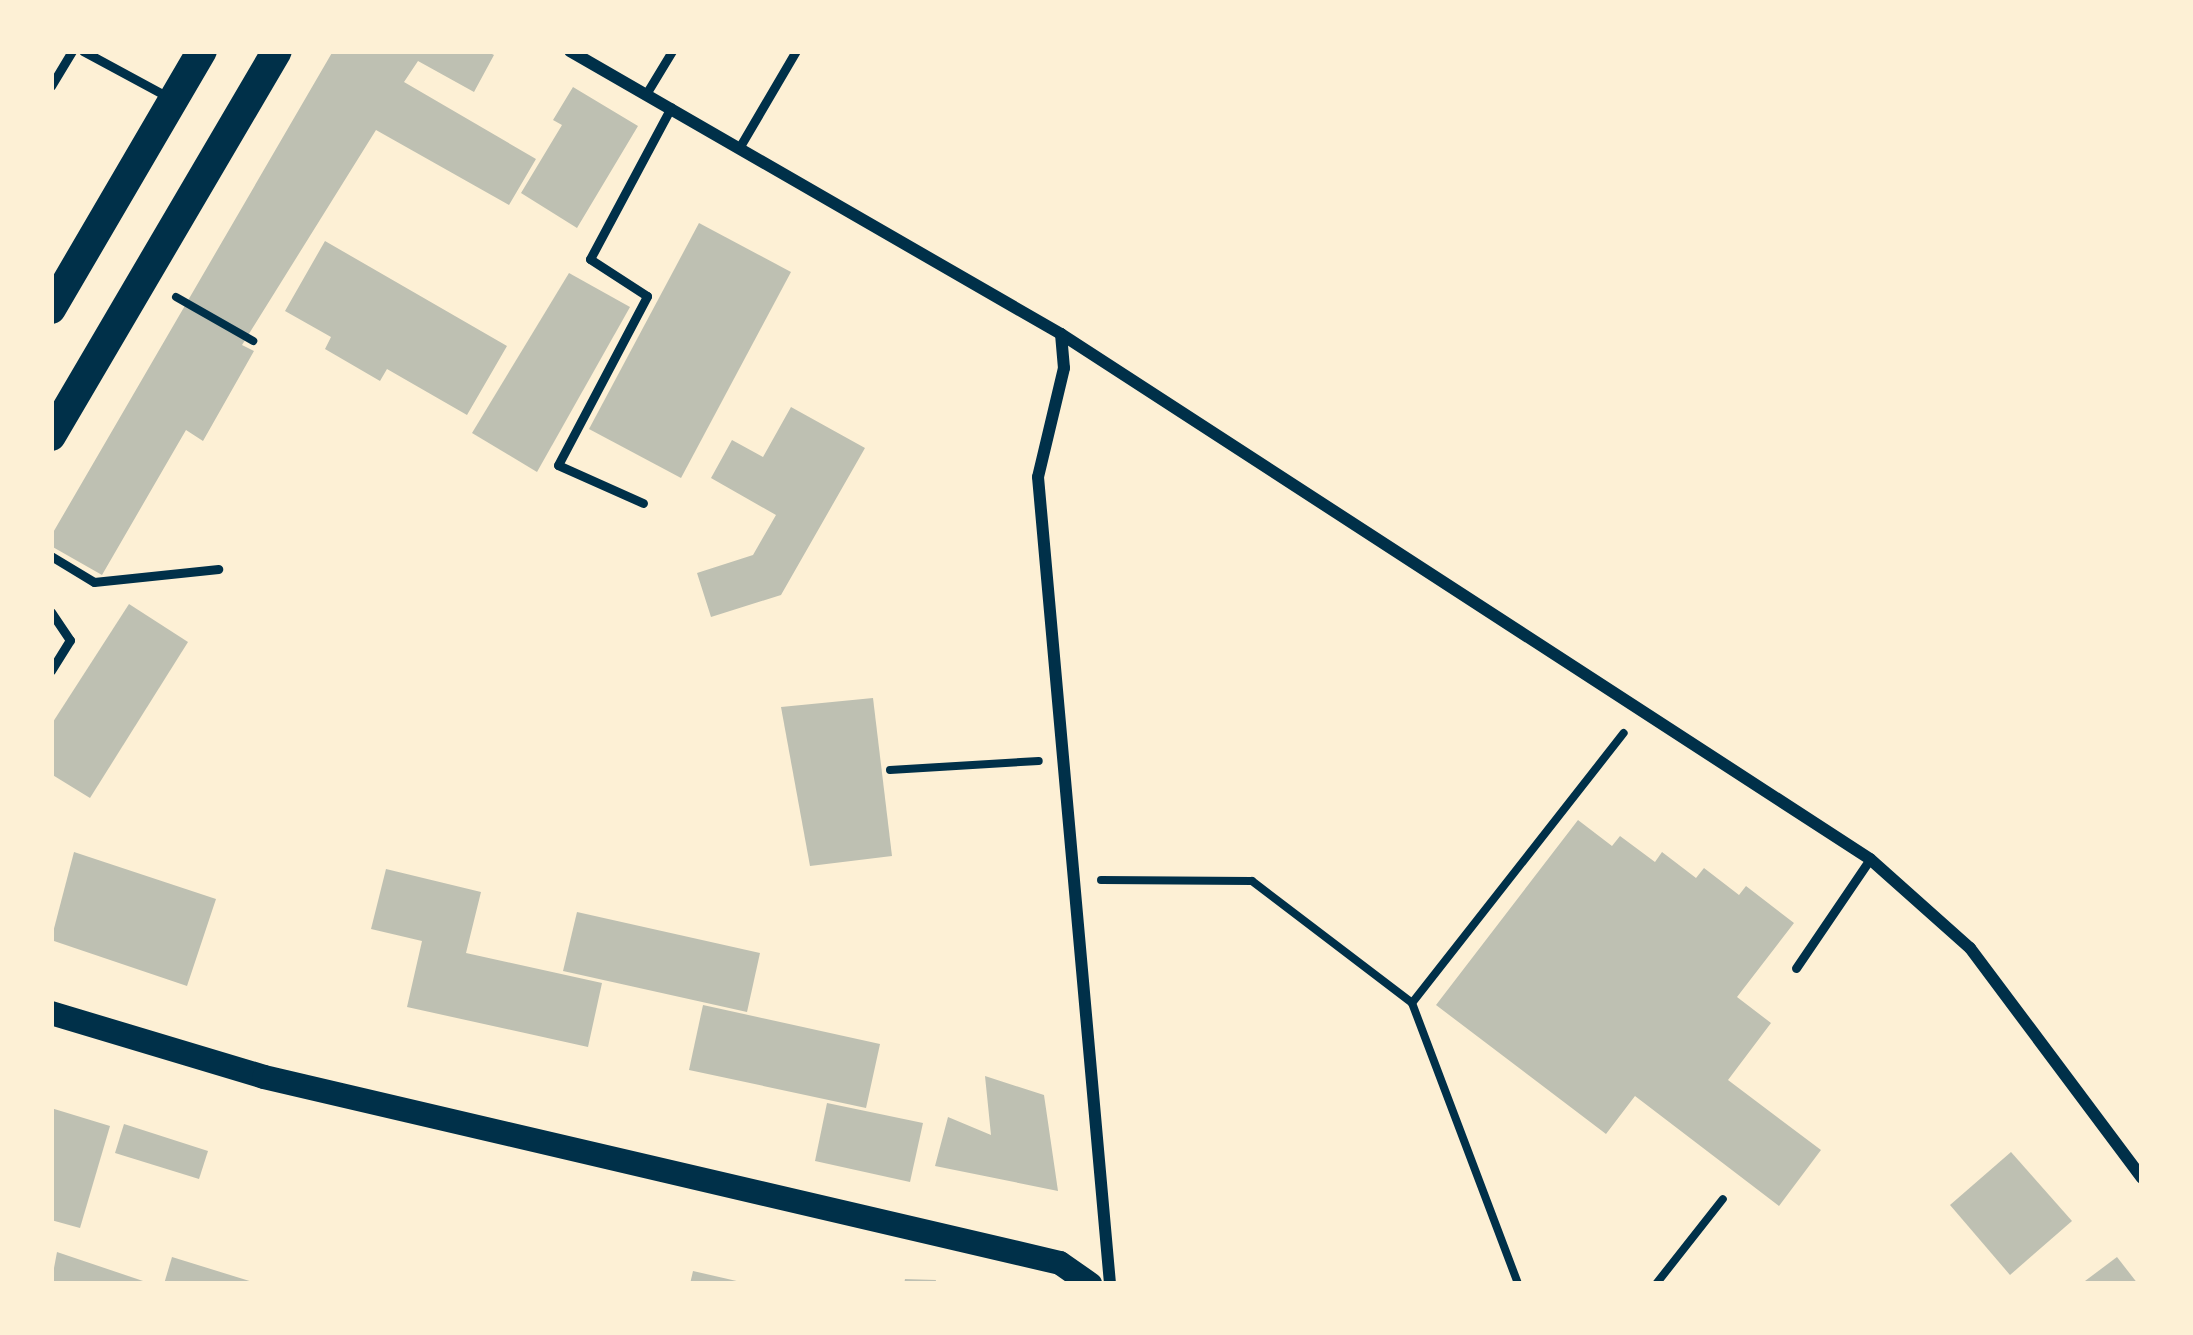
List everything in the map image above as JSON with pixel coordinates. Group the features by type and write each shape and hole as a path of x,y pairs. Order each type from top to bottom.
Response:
{"main road":[{"path":"51,309 202,51"},
{"path":"51,436 278,51"},
{"path":"51,1012 264,1077 1060,1263 1090,1284"}],"street":[{"path":"570,51 1061,334 1641,706 1870,859 1970,948 2142,1178"},
{"path":"1061,334 1064,368 1038,477 1110,1284"}],"lane":[{"path":"51,86 72,51"},
{"path":"83,51 173,100"},
{"path":"646,94 672,51"},
{"path":"739,148 796,51"},
{"path":"644,503 558,465 647,296 590,259 671,107"},
{"path":"51,556 94,582 218,569"},
{"path":"51,612 70,640 51,670"},
{"path":"1796,968 1870,859"}],"path":[{"path":"143,278 253,341"},
{"path":"1412,1003 1641,706"},
{"path":"890,770 1062,760"},
{"path":"1075,883 1252,881 1412,1003 1518,1284"},
{"path":"1656,1284 1723,1199"}],"building":[{"path":"333,51 486,51 494,55 474,92 418,61 404,82 536,159 509,205 376,130 242,345 254,351 203,441 186,430 102,575 51,546 51,536"},
{"path":"573,87 638,126 577,228 521,193 562,125 553,120"},
{"path":"699,223 791,272 681,478 589,429"},
{"path":"325,241 507,346 467,415 387,369 380,381 325,349 331,337 285,311"},
{"path":"569,273 630,307 537,472 472,433"},
{"path":"791,407 865,448 781,595 711,617 697,573 753,555 776,515 711,478 732,440 763,457"},
{"path":"129,604 188,642 90,798 51,774 51,725"},
{"path":"873,698 892,856 810,866 781,707"},
{"path":"1578,820 1612,846 1620,836 1655,862 1662,852 1696,878 1704,868 1739,895 1746,886 1794,923 1737,997 1771,1023 1728,1080 1821,1150 1779,1206 1635,1096 1606,1134 1436,1005"},
{"path":"74,852 216,899 187,986 51,940"},
{"path":"386,869 481,892 466,953 602,983 588,1047 407,1007 422,941 371,929"},
{"path":"577,912 760,953 747,1012 563,971"},
{"path":"703,1005 880,1044 866,1108 689,1070"},
{"path":"985,1076 1044,1095 1058,1191 935,1166 948,1117 991,1135"},
{"path":"827,1103 923,1123 910,1182 815,1161"},
{"path":"51,1108 110,1126 80,1228 51,1220"},
{"path":"124,1124 208,1151 199,1179 115,1153"},
{"path":"2011,1152 2072,1221 2010,1275 1950,1205"},
{"path":"57,1252 149,1283 149,1284 51,1284"},
{"path":"172,1257 256,1283 256,1284 164,1284"},
{"path":"2117,1257 2138,1284 2081,1284"},
{"path":"693,1271 741,1282 741,1284 690,1284"},
{"path":"905,1279 936,1280 935,1284 904,1284"}]}
